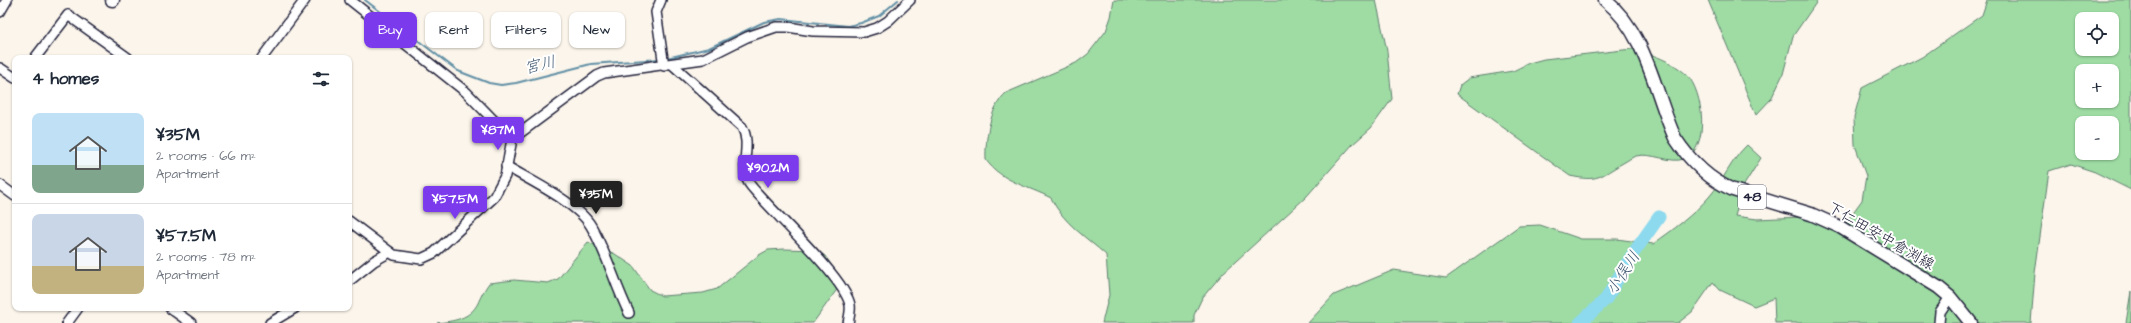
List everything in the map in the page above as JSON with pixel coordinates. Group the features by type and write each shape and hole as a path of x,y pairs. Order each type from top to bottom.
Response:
{"main road":[{"name":"下仁田安中倉渕線","path":"1605,0 1629,26 1639,42 1675,138 1691,160 1710,177 1733,190 1811,214 1840,227 1931,283 1950,297 1971,323"}],"street":[{"path":"0,12 7,0"},
{"path":"264,55 305,0"},
{"path":"350,0 466,92 512,139"},
{"path":"661,0 656,12 661,47 668,65 742,127 747,136 744,166 749,184 818,258 837,283 850,306 848,323"},
{"path":"352,223 394,255 421,259 434,253 494,197 501,186 512,139 604,73 703,59 747,37 776,27 788,26 813,31 864,32 877,28 888,22 910,0"},
{"path":"37,55 68,15 124,55"},
{"path":"0,68 12,76"},
{"path":"506,166 580,212 591,225 629,313"},
{"path":"0,185 12,194"},
{"path":"352,278 374,261 390,252"},
{"path":"1939,323 1940,312 1950,297"},
{"path":"67,323 76,311"},
{"path":"174,311 191,323"},
{"path":"270,323 290,311"}],"green space":[{"path":"1114,0 1376,0 1387,51 1392,99 1371,128 1353,144 1306,197 1224,272 1202,298 1194,315 1194,323 1102,323 1109,295 1106,255 1068,222 1051,198 1008,179 1000,174 986,160 986,143 992,115 1001,99 1006,93 1076,63 1088,54 1106,31 1111,17"},
{"path":"1708,0 1818,0 1793,36 1783,74 1771,99 1756,115"},
{"path":"1987,0 2131,0 2131,190 2095,172 2071,164 2049,171 2035,273 2031,323 1775,323 1774,298 1754,306 1720,290 1713,282 1692,312 1678,323 1308,323 1334,295 1394,270 1446,278 1519,226 1540,225 1581,239 1617,239 1653,244 1703,204 1736,157 1747,145 1761,158 1744,185 1735,216 1757,219 1801,217 1846,222 1862,200 1866,176 1855,145 1854,117 1862,88 1922,57 1982,15"},
{"path":"1632,49 1647,53 1668,62 1687,75 1693,83 1700,106 1702,119 1701,132 1698,144 1693,153 1684,159 1673,160 1642,155 1631,158 1598,177 1579,178 1570,176 1457,94 1460,85 1469,78 1513,71 1529,63 1544,59"},
{"path":"588,242 615,254 633,266 650,290 662,296 703,293 717,289 759,255 768,250 784,249 817,250 825,256 838,274 838,288 813,323 437,323 455,320 471,313 489,283 514,280 548,283 558,279"},
{"path":"2131,291 2131,323 2126,323"}],"waterway":[{"name":"宮川","path":"365,0 458,71 489,83 501,85 516,83 591,64 660,59"},
{"name":"宮川","path":"667,58 709,48 764,22 781,19 848,26 861,23 879,16 898,0"},
{"name":"小俣川","path":"1580,323 1606,299 1630,258 1659,217"}]}
